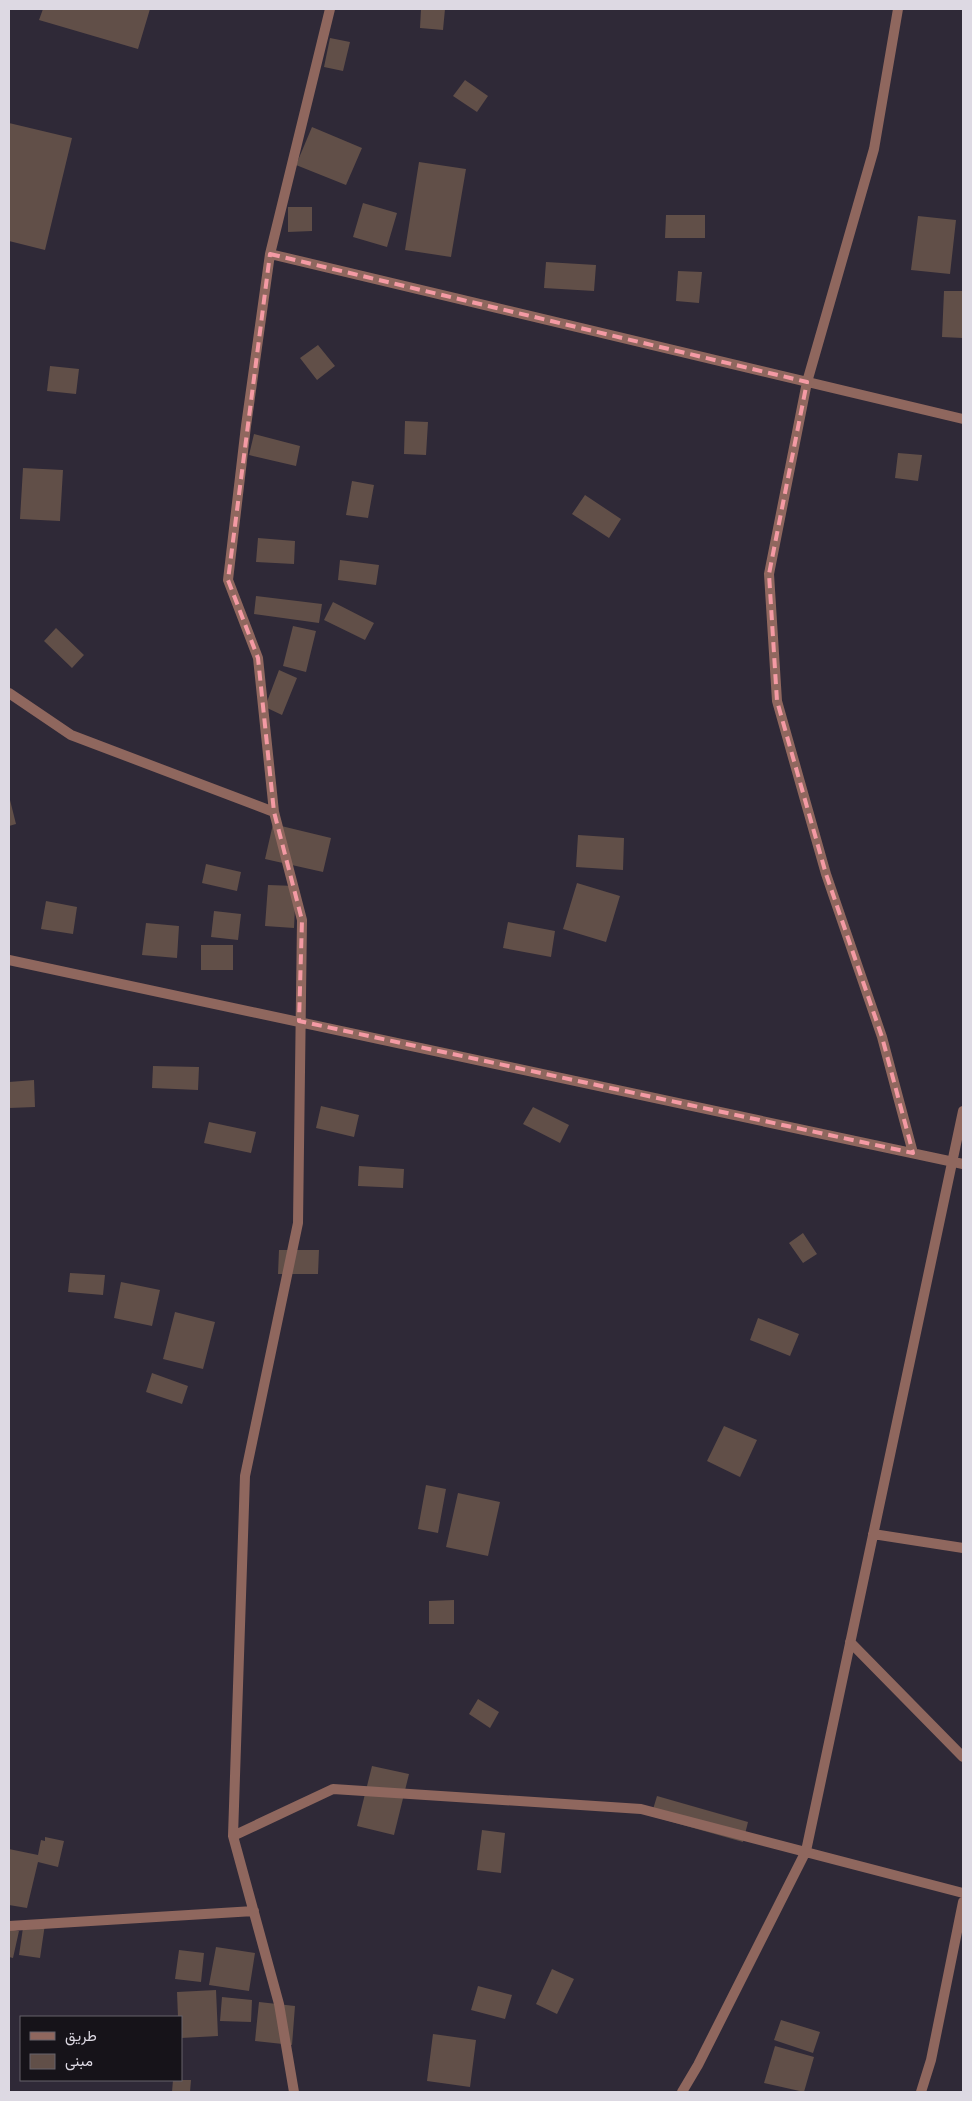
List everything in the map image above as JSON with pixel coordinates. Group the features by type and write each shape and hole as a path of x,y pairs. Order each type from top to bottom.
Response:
{"street":[{"path":"294,2092 279,2004 233,1836 246,1476 298,1223 299,1021 302,920 274,812 258,658 228,580 246,426 270,254 330,9"},
{"path":"898,9 874,149 807,382 769,574 777,701 826,874 882,1037 913,1153"},
{"path":"270,254 963,419"},
{"path":"9,693 71,735 274,812"},
{"path":"9,960 958,1163"},
{"path":"682,2092 698,2065 806,1851 873,1534 958,1163 963,1111"},
{"path":"873,1534 963,1548"},
{"path":"850,1642 963,1757"},
{"path":"233,1836 333,1789 642,1809 963,1893"},
{"path":"921,2092 931,2060 963,1902"},
{"path":"9,1926 254,1912"}],"highlighted area":[{"path":"270,254 807,382 769,574 777,701 826,874 882,1037 913,1153 299,1021 302,920 274,812 258,658 228,580"}],"building":[{"path":"43,9 150,9 138,49 39,20"},
{"path":"421,9 445,9 443,30 420,28"},
{"path":"330,38 350,42 343,71 324,67"},
{"path":"465,80 488,96 477,112 453,96"},
{"path":"9,123 72,138 45,250 9,241"},
{"path":"312,127 362,148 346,185 296,165"},
{"path":"419,162 466,169 451,257 405,250"},
{"path":"363,203 397,213 387,247 353,237"},
{"path":"288,207 312,207 312,231 288,232"},
{"path":"666,215 705,215 705,238 665,238"},
{"path":"918,216 956,220 950,274 911,270"},
{"path":"546,262 596,265 594,291 544,288"},
{"path":"678,271 702,272 699,303 676,301"},
{"path":"944,291 963,291 963,338 942,337"},
{"path":"318,345 335,366 317,380 300,358"},
{"path":"50,366 79,369 76,394 47,391"},
{"path":"405,421 428,422 426,455 404,454"},
{"path":"254,434 300,446 296,466 249,455"},
{"path":"898,453 922,455 918,481 895,478"},
{"path":"23,468 63,470 60,521 20,519"},
{"path":"352,481 374,485 368,518 346,515"},
{"path":"585,495 621,519 609,538 572,514"},
{"path":"258,538 295,541 294,564 256,562"},
{"path":"340,560 379,565 376,585 338,580"},
{"path":"256,596 322,604 319,623 254,614"},
{"path":"333,602 374,623 365,640 324,620"},
{"path":"293,626 316,631 306,672 283,666"},
{"path":"56,628 84,655 72,668 44,641"},
{"path":"279,670 297,678 282,715 265,707"},
{"path":"9,796 16,824 9,826"},
{"path":"273,824 331,838 323,872 265,859"},
{"path":"578,835 624,838 623,870 576,867"},
{"path":"206,864 241,872 237,891 202,883"},
{"path":"577,883 620,896 606,942 563,929"},
{"path":"268,885 296,886 294,928 265,926"},
{"path":"46,901 77,907 73,934 41,929"},
{"path":"214,911 241,914 238,940 211,937"},
{"path":"508,922 555,931 551,957 503,948"},
{"path":"146,923 179,926 177,958 142,955"},
{"path":"201,945 233,945 233,970 201,970"},
{"path":"153,1066 199,1067 198,1090 152,1088"},
{"path":"34,1080 35,1107 9,1108 9,1082"},
{"path":"321,1106 359,1115 354,1137 316,1128"},
{"path":"533,1107 569,1125 560,1143 523,1124"},
{"path":"209,1122 256,1132 251,1153 204,1143"},
{"path":"359,1166 404,1169 403,1188 358,1186"},
{"path":"803,1233 817,1254 803,1263 789,1243"},
{"path":"279,1250 319,1250 318,1274 278,1274"},
{"path":"70,1273 105,1275 103,1295 68,1292"},
{"path":"121,1282 160,1290 152,1326 114,1318"},
{"path":"175,1312 215,1322 203,1369 163,1359"},
{"path":"758,1318 799,1334 790,1356 750,1340"},
{"path":"152,1373 188,1386 182,1404 146,1392"},
{"path":"724,1426 757,1440 740,1477 707,1461"},
{"path":"426,1485 446,1489 438,1533 418,1529"},
{"path":"458,1493 500,1502 488,1556 446,1547"},
{"path":"454,1600 454,1624 429,1624 429,1601"},
{"path":"478,1699 499,1712 490,1728 469,1714"},
{"path":"372,1766 409,1774 394,1835 357,1826"},
{"path":"657,1796 748,1822 743,1842 651,1816"},
{"path":"482,1830 505,1833 501,1873 477,1870"},
{"path":"45,1837 64,1841 58,1867 38,1862 27,1908 9,1905 9,1849 38,1855 41,1840 45,1841"},
{"path":"24,1921 45,1924 40,1958 19,1955"},
{"path":"9,1929 19,1931 13,1958 9,1957"},
{"path":"216,1947 255,1953 249,1991 209,1985"},
{"path":"179,1950 204,1953 201,1982 175,1979"},
{"path":"552,1969 574,1979 557,2014 536,2004"},
{"path":"478,1986 512,1995 505,2019 471,2010"},
{"path":"216,1990 218,2036 182,2038 182,2016 178,2016 177,1992"},
{"path":"222,1997 252,2000 251,2022 220,2021"},
{"path":"259,2002 295,2006 292,2045 255,2041"},
{"path":"781,2020 820,2032 813,2053 774,2040"},
{"path":"433,2034 476,2040 470,2087 427,2081"},
{"path":"775,2046 814,2057 804,2092 764,2083"},
{"path":"191,2080 190,2092 172,2092 173,2081"}]}
